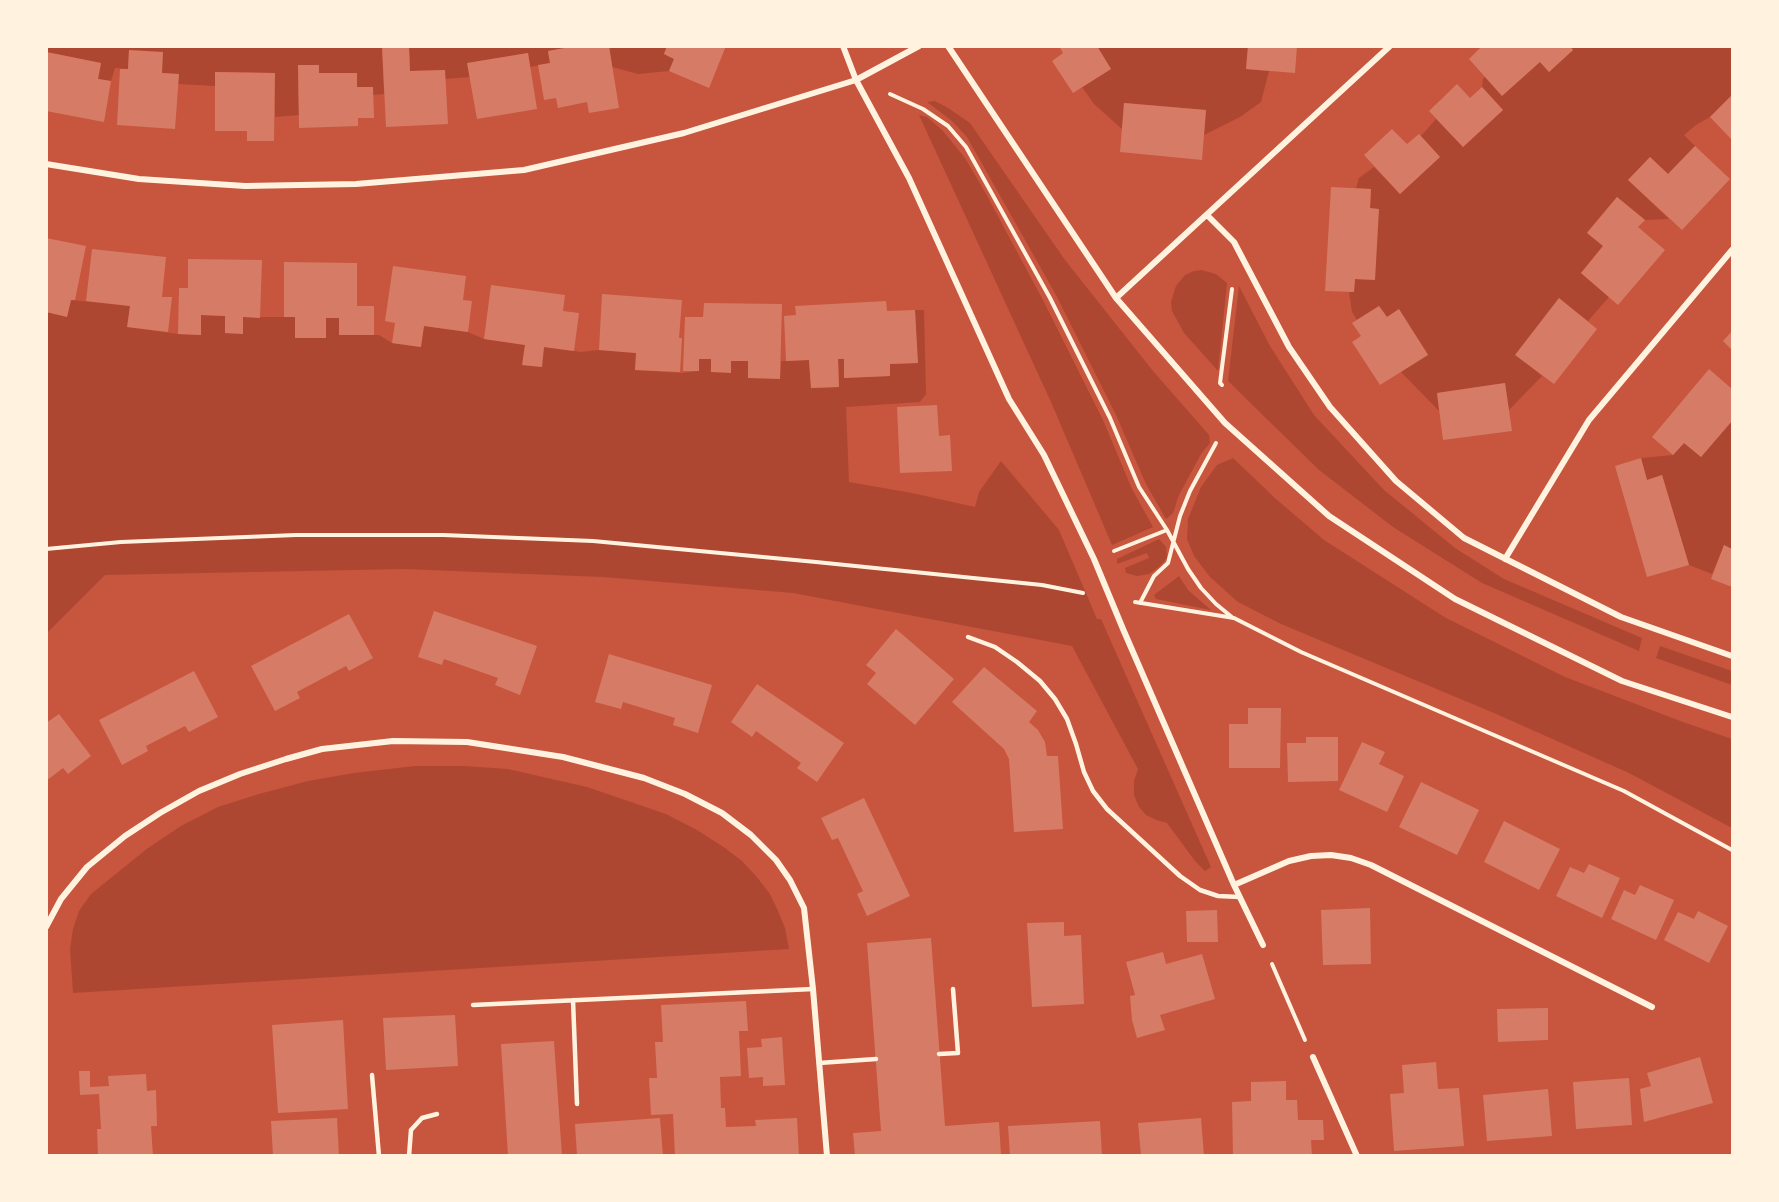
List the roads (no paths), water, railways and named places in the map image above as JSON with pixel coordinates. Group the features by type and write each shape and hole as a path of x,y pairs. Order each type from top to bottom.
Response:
{"street":[{"path":"843,46 856,80 909,178 1010,399 1044,455 1094,559 1234,885 1263,945"},
{"path":"46,164 139,179 245,186 356,184 525,170 684,133 856,80 919,46"},
{"path":"948,46 1116,298 1225,423 1329,516 1455,598 1622,681 1732,717"},
{"path":"1116,298 1390,46"},
{"path":"1207,215 1234,242 1289,347 1330,406 1396,481 1464,538 1504,559 1621,617 1732,656"},
{"path":"1504,559 1589,420 1732,250"},
{"path":"46,927 61,899 87,867 125,836 160,813 199,791 240,774 322,749 393,741 467,742 563,757 644,778 685,794 722,813 751,835 776,860 790,880 804,908 826,1155"},
{"path":"1234,885 1289,861 1311,856 1331,855 1352,858 1371,865 1652,1007"},
{"path":"1313,1057 1357,1155"}],"lane":[{"path":"968,637 994,647 1017,662 1040,681 1055,699 1067,719 1077,744 1084,772 1107,809 1180,876 1200,890 1218,896 1240,897"},
{"path":"473,1005 813,989"},
{"path":"939,1054 958,1053 953,989"},
{"path":"573,1000 577,1104"},
{"path":"819,1064 876,1059"},
{"path":"372,1075 379,1155"},
{"path":"409,1155 411,1131 422,1118 437,1114"}]}
